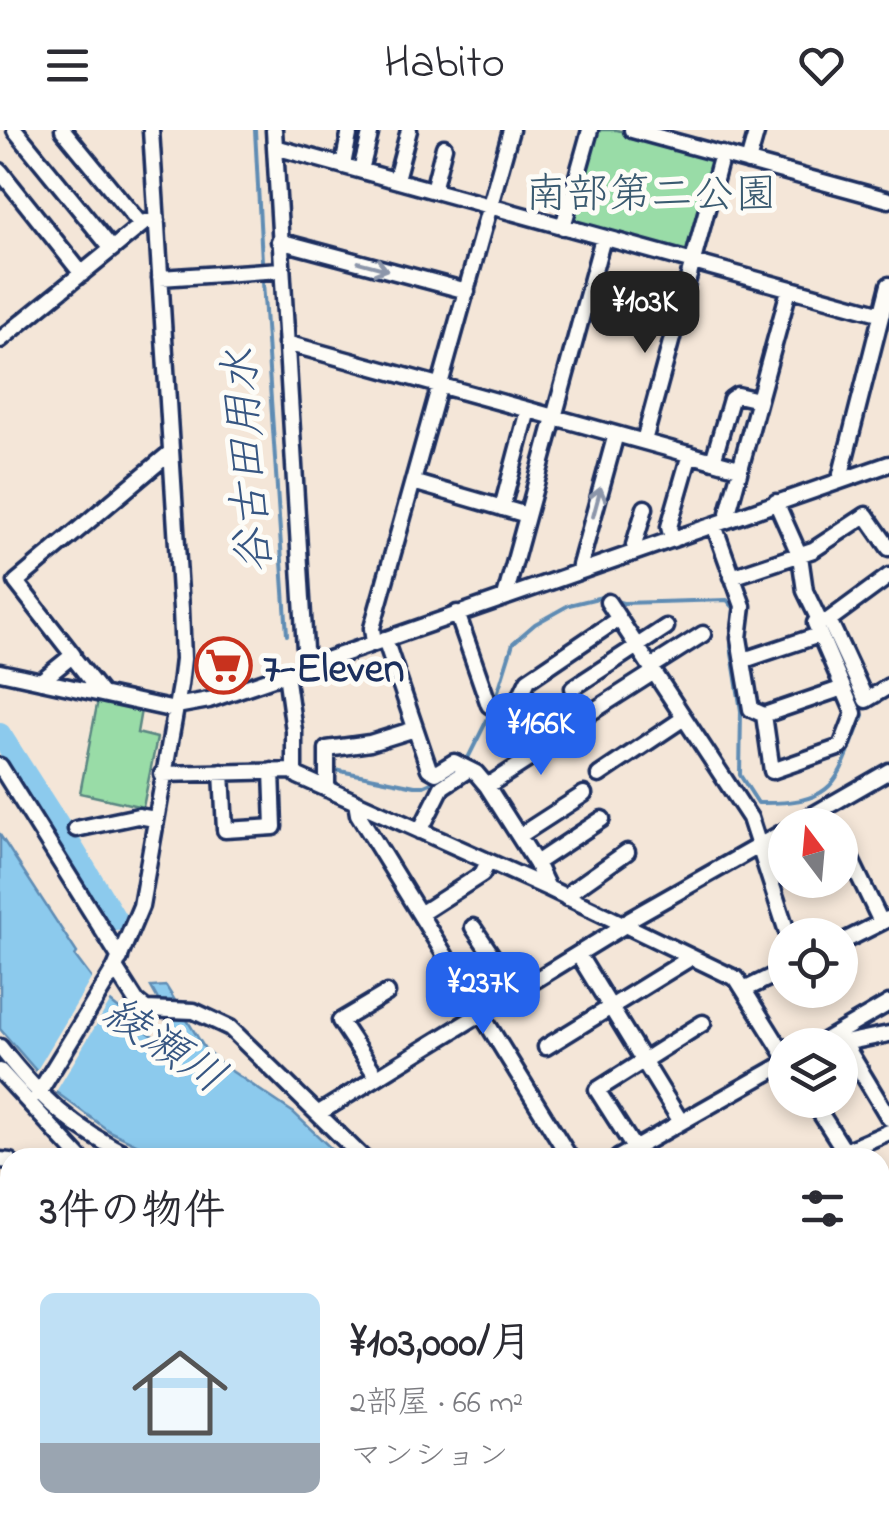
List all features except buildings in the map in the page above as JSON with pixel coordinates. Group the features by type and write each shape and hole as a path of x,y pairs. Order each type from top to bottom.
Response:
{"street":[{"path":"15,130 112,250"},
{"path":"64,130 141,225"},
{"path":"41,1089 116,967 141,906 182,658 151,130"},
{"path":"274,130 306,666"},
{"path":"343,165 350,130"},
{"path":"396,180 409,130"},
{"path":"511,130 413,482 377,636 429,769 436,773 454,762 476,773 536,863 548,888"},
{"path":"563,227 590,130"},
{"path":"748,162 758,130"},
{"path":"642,131 889,200"},
{"path":"361,170 370,134"},
{"path":"433,190 444,147"},
{"path":"275,148 789,290 884,311"},
{"path":"644,441 722,154"},
{"path":"0,171 82,274"},
{"path":"0,340 141,225 157,221"},
{"path":"505,597 604,238"},
{"path":"280,241 467,291"},
{"path":"160,278 281,270"},
{"path":"842,479 889,285"},
{"path":"730,512 789,290"},
{"path":"286,343 444,379 528,410 739,468"},
{"path":"714,461 731,399 737,395 758,400"},
{"path":"502,508 528,410"},
{"path":"581,570 616,434"},
{"path":"102,694 16,582 171,452"},
{"path":"672,538 669,527 690,454"},
{"path":"0,672 175,708 209,700 377,636 457,613 714,525 730,512 776,502 889,464"},
{"path":"413,482 527,515"},
{"path":"776,502 800,556 805,591 866,700 889,686"},
{"path":"636,551 634,545 645,508"},
{"path":"732,577 800,556 870,519 889,548"},
{"path":"714,525 743,606 739,638 751,709 764,715 844,688"},
{"path":"744,660 822,626 889,576"},
{"path":"608,602 750,818 782,918"},
{"path":"457,613 484,707 511,716 528,680 618,620"},
{"path":"764,715 772,771 841,746 854,712 822,626"},
{"path":"573,688 666,627"},
{"path":"487,786 704,634"},
{"path":"41,681 72,656"},
{"path":"286,673 294,771"},
{"path":"599,776 684,718"},
{"path":"328,789 327,749 370,743 415,729"},
{"path":"0,766 136,1001 146,1009 162,1012 186,1010 230,1028 354,1148"},
{"path":"420,831 442,788 465,768"},
{"path":"162,774 294,771 737,980 768,1029"},
{"path":"825,808 889,771"},
{"path":"222,772 224,830 274,827 272,772"},
{"path":"519,836 584,794"},
{"path":"356,802 358,814 564,1148"},
{"path":"76,829 138,816 154,819"},
{"path":"536,863 602,819"},
{"path":"319,1113 630,920 768,841"},
{"path":"568,898 573,890 627,852"},
{"path":"420,914 482,874 488,862"},
{"path":"858,870 885,920 858,933"},
{"path":"474,927 516,991"},
{"path":"578,954 681,1122"},
{"path":"546,1047 688,956"},
{"path":"746,990 768,979"},
{"path":"377,1076 340,1021 388,993"},
{"path":"855,1028 889,1003"},
{"path":"703,1024 598,1090 634,1148 768,1069"},
{"path":"858,1037 889,1034"},
{"path":"0,1047 62,1116 115,1148"},
{"path":"858,1066 889,1118"},
{"path":"0,1071 71,1148"},
{"path":"824,1118 843,1148"},
{"path":"858,1148 889,1132"}],"green space":[{"name":"南部第二公園","path":"596,130 617,130 716,158 690,257 572,222"},
{"path":"98,700 141,710 137,733 157,738 143,807 80,793"}],"water":[{"name":"綾瀬川","path":"0,835 77,953 75,956 108,1000 154,1037 163,1038 171,1030 171,1023 151,987 166,986 205,1049 294,1113 331,1148 144,1148 109,1131 53,1090 0,1029"}],"pier":[{"path":"94,974 113,997 54,1095 34,1075"}],"waterway":[{"name":"谷古田用水","path":"255,130 262,261"},
{"name":"谷古田用水","path":"263,282 287,635"},
{"path":"494,704 513,643 535,624 569,605 602,597 623,603 727,600 734,608 731,647 741,711 740,775 758,803 805,799 820,793 839,773 863,715 833,646"},
{"path":"466,762 491,712"},
{"path":"0,734 62,831"},
{"path":"335,770 415,786 447,776"},
{"path":"66,837 116,920"}],"place":[{"name":"7-Eleven","path":"224,666"}]}
